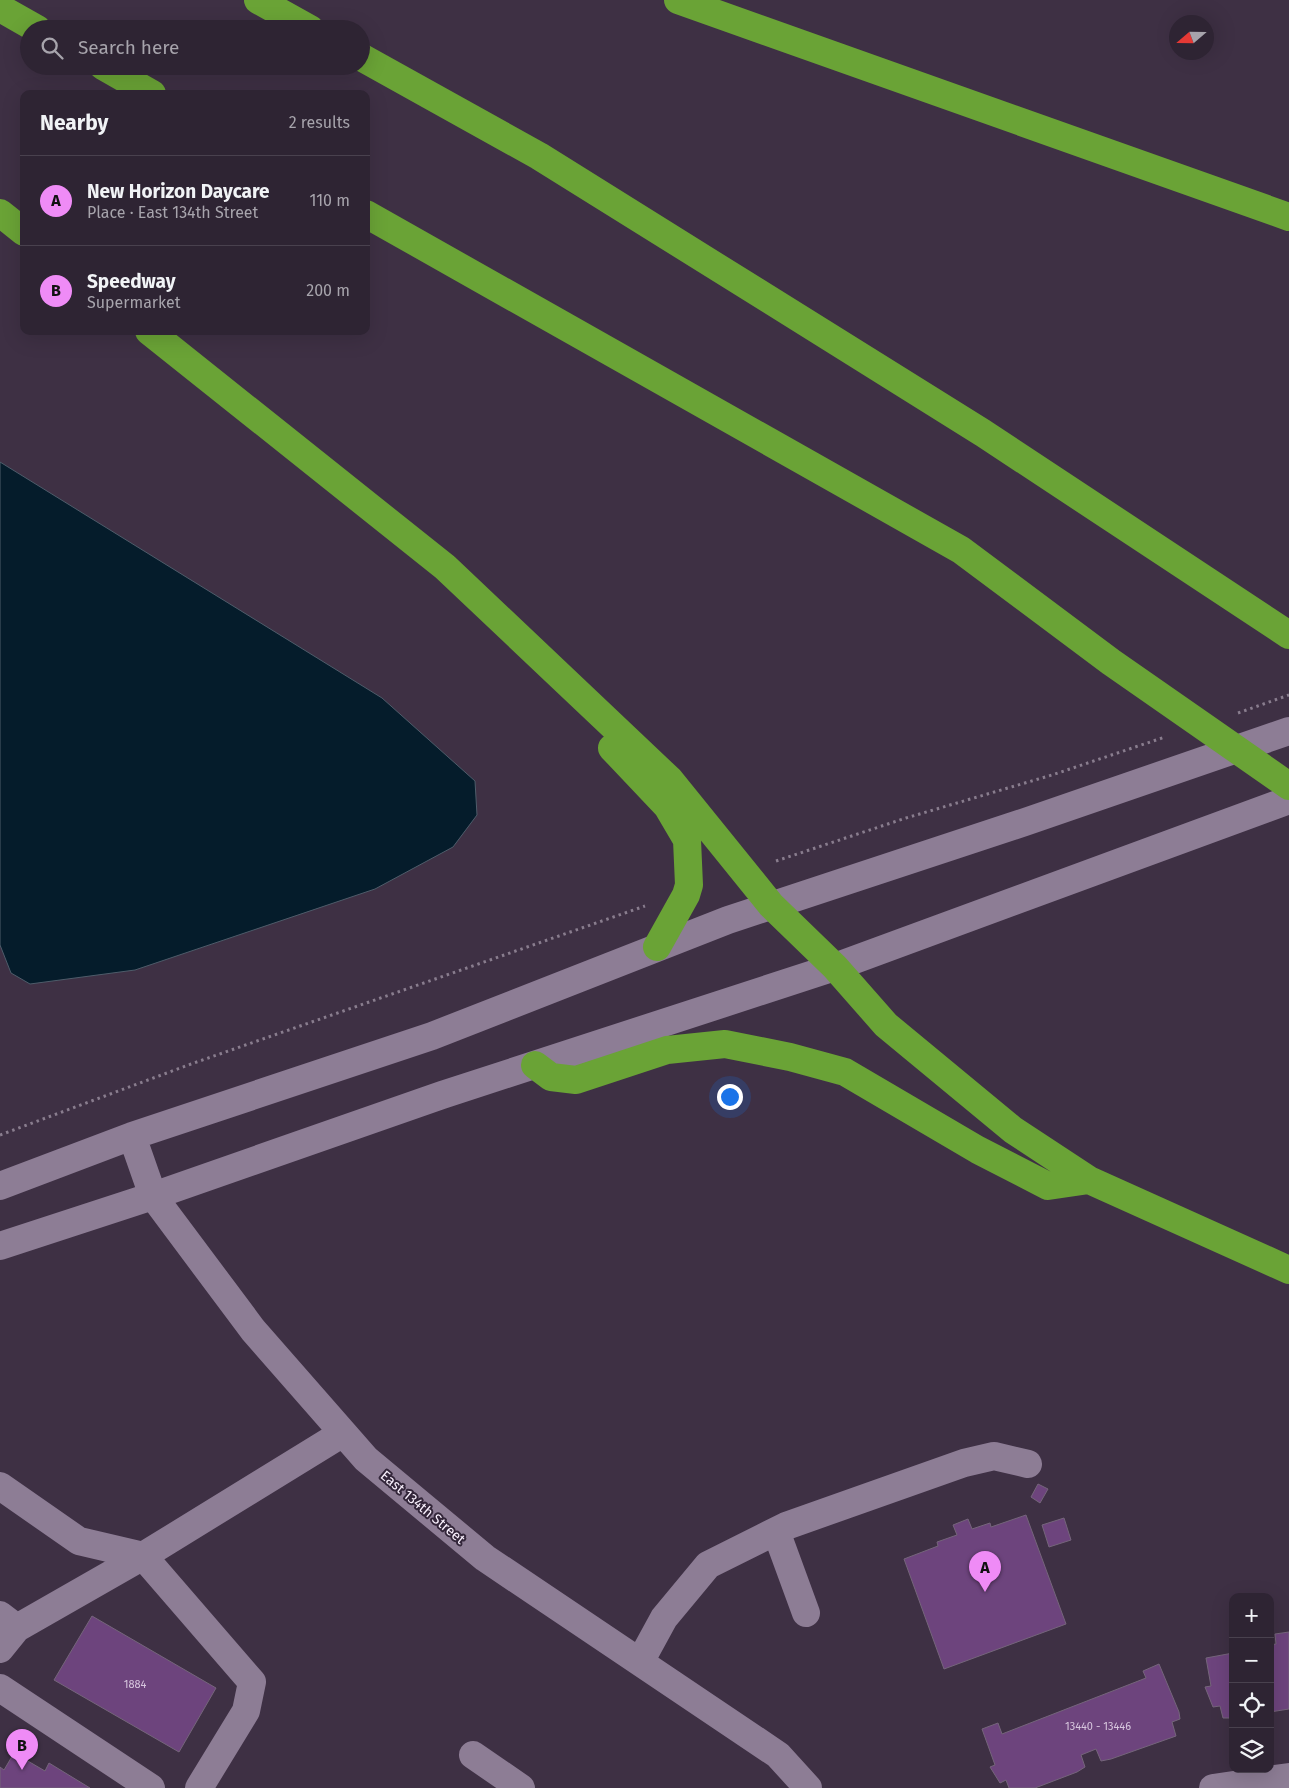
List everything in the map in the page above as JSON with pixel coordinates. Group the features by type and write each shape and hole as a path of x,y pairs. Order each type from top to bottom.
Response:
{"highway":[{"path":"258,0 294,20"},
{"path":"678,0 1289,217"},
{"path":"0,8 21,20"},
{"path":"370,63 539,156 983,433 1289,635"},
{"path":"119,75 145,90"},
{"path":"0,213 20,229"},
{"path":"370,216 961,550 1111,662 1289,786"},
{"path":"154,335 445,566 670,780 771,905 834,966 886,1025 1013,1130 1090,1180 1289,1270"},
{"path":"518,635 524,656 667,806 687,840 689,885 686,895 657,947"},
{"path":"535,1065 551,1077 576,1080 667,1050 725,1044 790,1057 845,1072 978,1150 1048,1186 1090,1180"}],"street":[{"path":"0,1186 132,1136 432,1036 657,947 771,905 1025,822 1289,731"},
{"path":"0,1246 153,1196 442,1095 834,966 1289,800"},
{"name":"East 134th Street","path":"132,1136 153,1196 253,1330 366,1460 485,1558 778,1755 808,1788"},
{"path":"6,1631 143,1556 343,1433"},
{"path":"640,1662 664,1618 708,1565 786,1526 964,1463 994,1456 1028,1464"},
{"path":"0,1486 79,1541 143,1556 252,1682 246,1711 199,1788"},
{"path":"776,1531 806,1613"},
{"path":"0,1688 151,1788"},
{"path":"473,1755 521,1788"},
{"path":"1213,1788 1289,1776"}],"water":[{"path":"0,462 382,698 475,781 477,815 453,847 375,889 135,970 30,984 11,973 0,945"}],"building":[{"path":"1038,1484 1048,1489 1040,1503 1031,1497"},
{"path":"1026,1515 1066,1624 944,1669 904,1559 938,1546 937,1542 957,1535 953,1525 968,1519 972,1529 990,1523 991,1527"},
{"path":"1064,1518 1071,1540 1049,1547 1042,1525"},
{"path":"92,1616 216,1688 179,1752 54,1680"},
{"path":"1289,1632 1289,1709 1274,1711 1274,1644 1276,1644 1275,1634"},
{"path":"1229,1654 1229,1718 1223,1718 1220,1706 1213,1707 1205,1687 1211,1686 1206,1658"},
{"path":"1159,1664 1179,1712 1180,1719 1172,1722 1176,1736 1101,1761 1096,1749 1081,1755 1085,1767 1077,1772 1035,1788 1009,1788 1006,1780 1000,1783 990,1767 995,1765 982,1729 998,1723 1002,1734 1146,1678 1143,1671"},
{"path":"14,1753 45,1771 49,1763 90,1788 0,1788 0,1767 4,1770"}],"place":[{"name":"New Horizon Daycare","path":"985,1592"},
{"name":"Speedway","path":"22,1770"}]}
